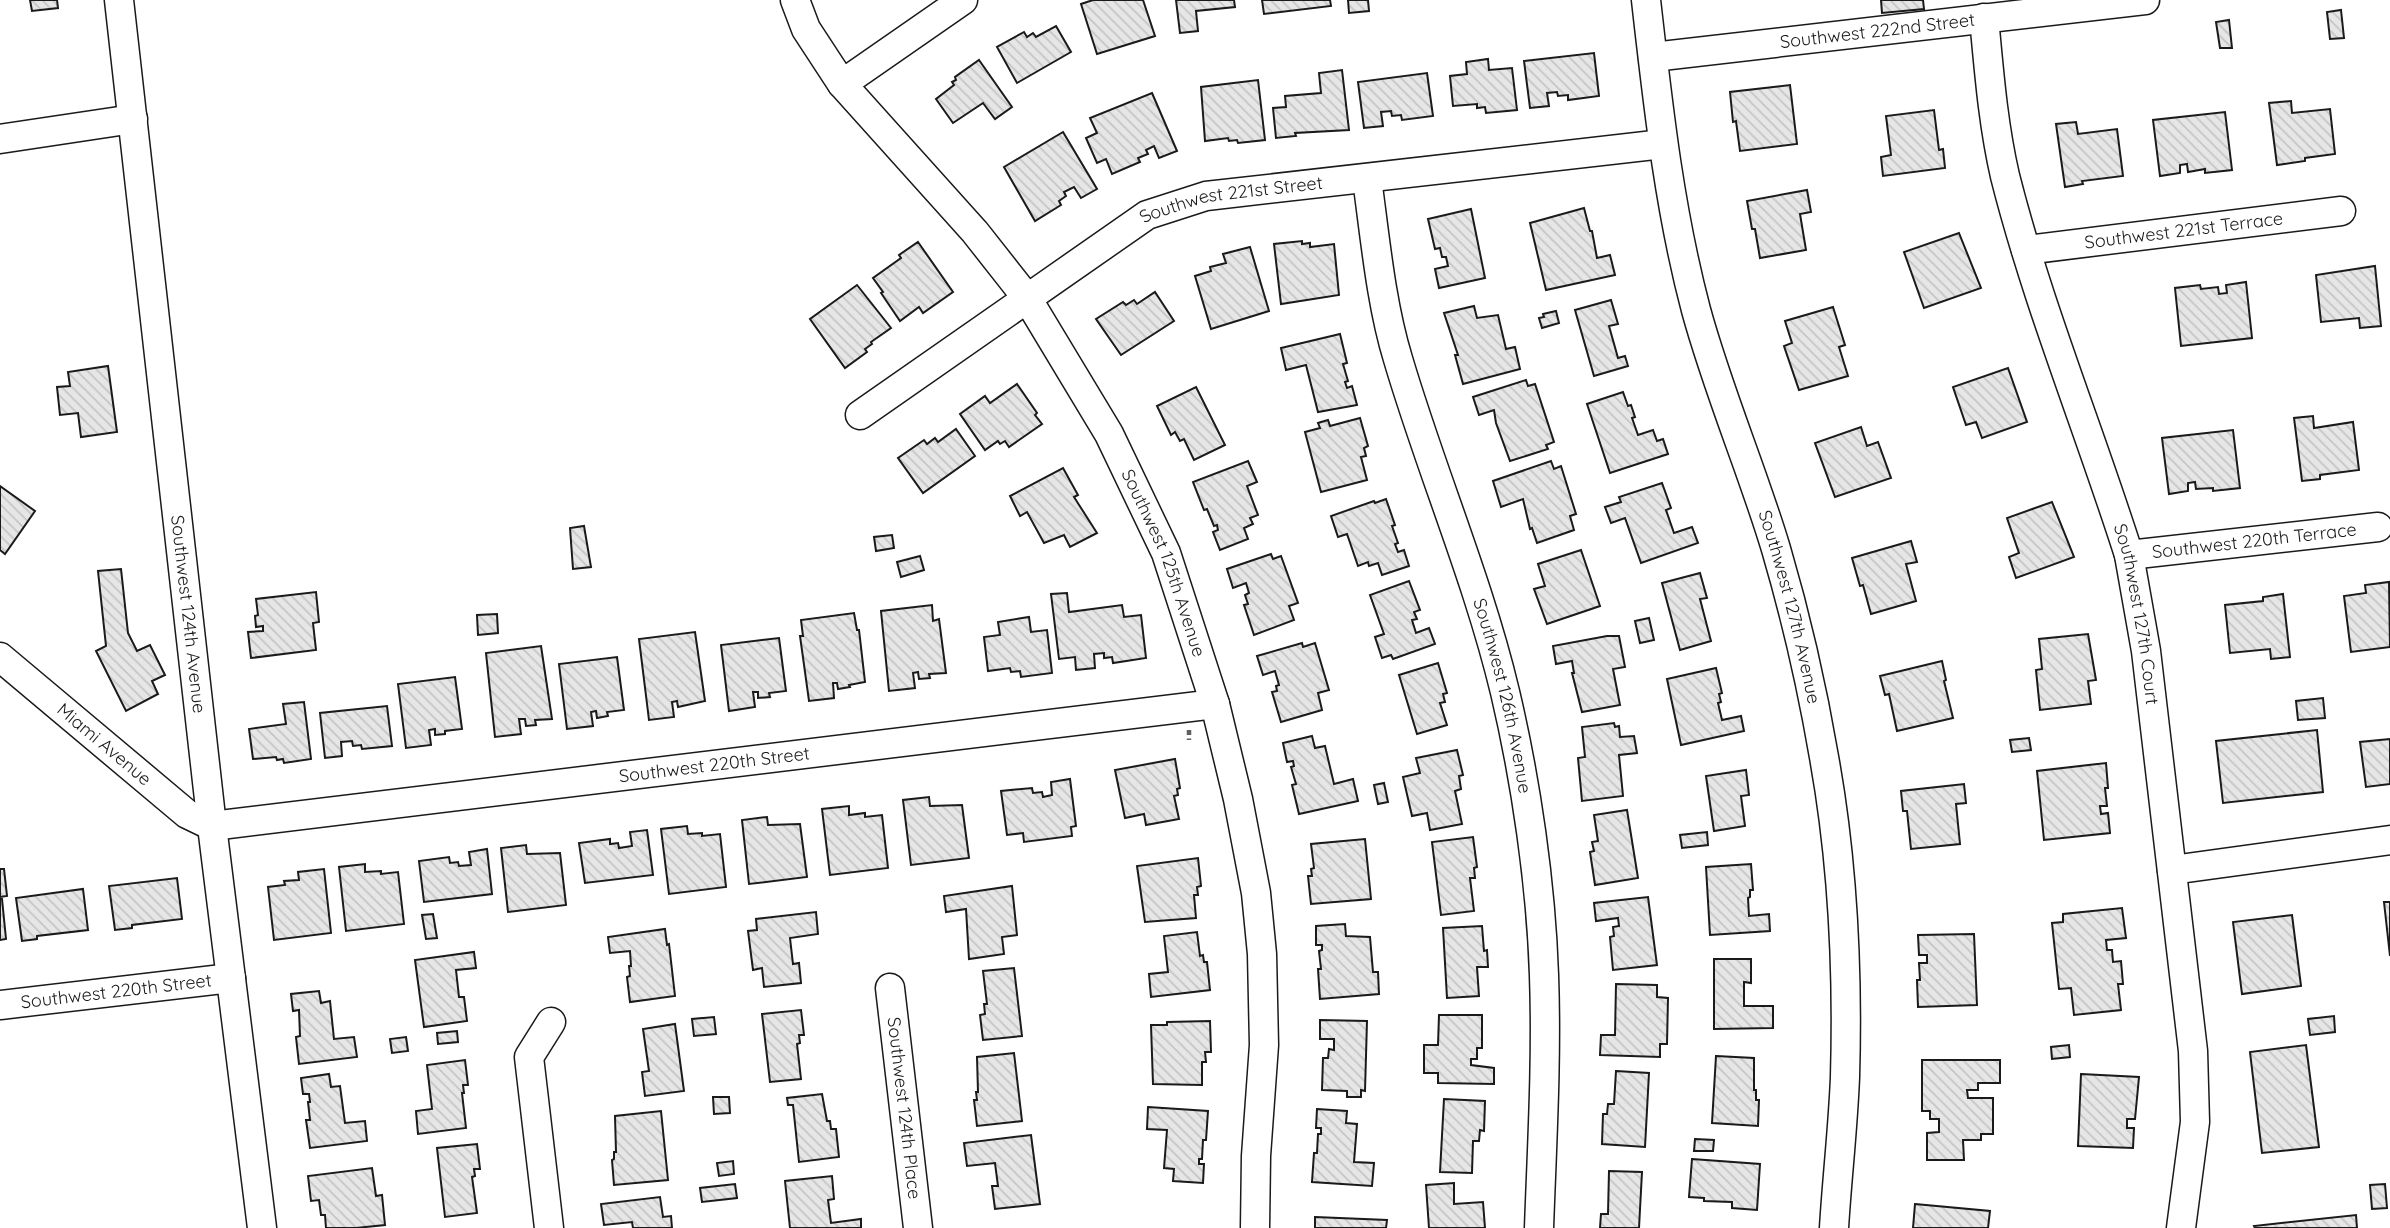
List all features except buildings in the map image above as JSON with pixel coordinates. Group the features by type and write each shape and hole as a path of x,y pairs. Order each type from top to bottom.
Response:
{"street":[{"name":"Southwest 124th Avenue","path":"119,0 212,826 262,1228"},
{"name":"Southwest 125th Avenue","path":"795,0 806,29 842,84 975,232 1027,298 1109,434 1166,553 1215,704 1251,866 1262,954 1264,1045 1256,1156 1255,1228"},
{"path":"842,84 963,0"},
{"name":"Southwest 127th Avenue","path":"1646,0 1674,216 1694,301 1776,549 1805,661 1825,760 1838,871 1845,1009 1842,1136 1834,1228"},
{"name":"Southwest 222nd Street","path":"1653,57 2145,0"},
{"name":"Southwest 127th Court","path":"1984,18 1992,100 2005,174 2026,250 2129,555 2146,651 2193,1051 2195,1122 2181,1228"},
{"path":"0,139 133,119"},
{"name":"Southwest 221st Street","path":"860,415 1147,215 1206,196 1663,144"},
{"name":"Southwest 126th Avenue","path":"1367,179 1379,265 1397,356 1430,462 1475,587 1505,693 1522,777 1538,883 1545,974 1539,1228"},
{"name":"Southwest 221st Terrace","path":"2026,250 2341,211"},
{"name":"Southwest 220th Terrace","path":"2129,555 2378,527"},
{"name":"Miami Avenue","path":"0,657 187,814 212,826"},
{"name":"Southwest 220th Street","path":"212,826 1215,704"},
{"path":"2172,870 2390,840"},
{"name":"Southwest 220th Street","path":"0,1005 231,978"},
{"name":"Southwest 124th Place","path":"890,988 918,1228"},
{"path":"549,1228 529,1057 551,1022"}]}
